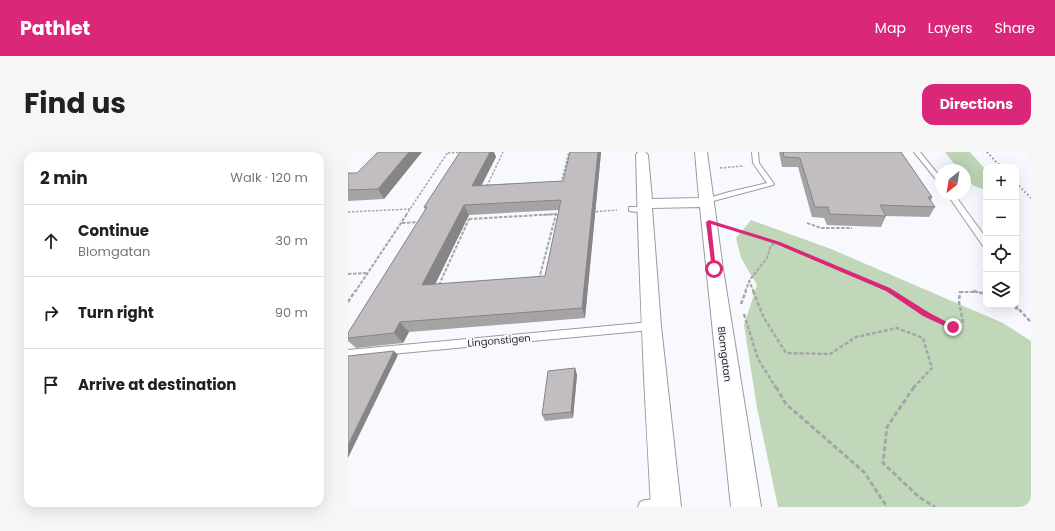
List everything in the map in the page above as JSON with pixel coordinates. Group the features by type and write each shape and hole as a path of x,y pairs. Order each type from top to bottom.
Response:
{"street":[{"name":"Blomgatan","path":"700,152 736,444 746,507"},
{"path":"642,154 640,208 666,506"},
{"path":"640,208 707,212"}],"lane":[{"path":"707,212 731,193 771,184 756,163 755,152"},
{"path":"917,152 935,174"},
{"path":"954,200 983,240"},
{"name":"Lingonstigen","path":"348,354 651,326"},
{"path":"645,507 666,506"}],"path":[{"path":"348,302 448,152 465,152"},
{"path":"488,188 486,187 503,152"},
{"path":"559,185 561,184 568,152"},
{"path":"586,212 640,208"},
{"path":"348,212 411,209"},
{"path":"707,212 888,290 925,314 953,327 960,326 963,322 959,302 960,291 972,291 983,293"},
{"path":"461,219 564,213"},
{"path":"537,279 540,278 556,214"},
{"path":"440,288 438,287 469,219"},
{"path":"402,223 424,222"},
{"path":"807,223 821,228 852,228"},
{"path":"778,243 771,245 767,258 749,281 741,304 758,359 786,404 864,472 887,507"},
{"path":"348,274 367,273"},
{"path":"749,281 764,318 786,353 830,354 856,337 897,328 923,338 932,368 909,393 887,427 883,463 918,497 935,507"},
{"path":"1016,308 1020,310 1031,322"}],"green space":[{"path":"945,152 970,152 983,167 983,189 971,184 971,164 954,164"},
{"path":"751,220 831,249 1003,323 1031,341 1031,507 778,507 757,408 744,325 757,285 741,258 736,238"}],"building":[{"path":"378,152 409,152 378,189 348,190 348,173 357,173"},
{"path":"460,152 490,152 472,186 563,181 570,152 598,152 582,308 400,322 394,333 348,338 348,333 427,207 424,207","holes":["561,200 545,276 422,285 464,205"]},
{"path":"783,152 901,152 932,197 928,197 935,207 880,205 886,216 830,214 828,207 815,207 800,158 784,157"},
{"path":"394,351 348,445 348,356"},
{"path":"575,368 571,412 542,415 548,371"}],"railway":[{"path":"987,152 998,164"},
{"path":"1019,186 1031,198"}],"route":[{"path":"714,269 709,222 778,243 888,290 925,314 953,327"}]}
